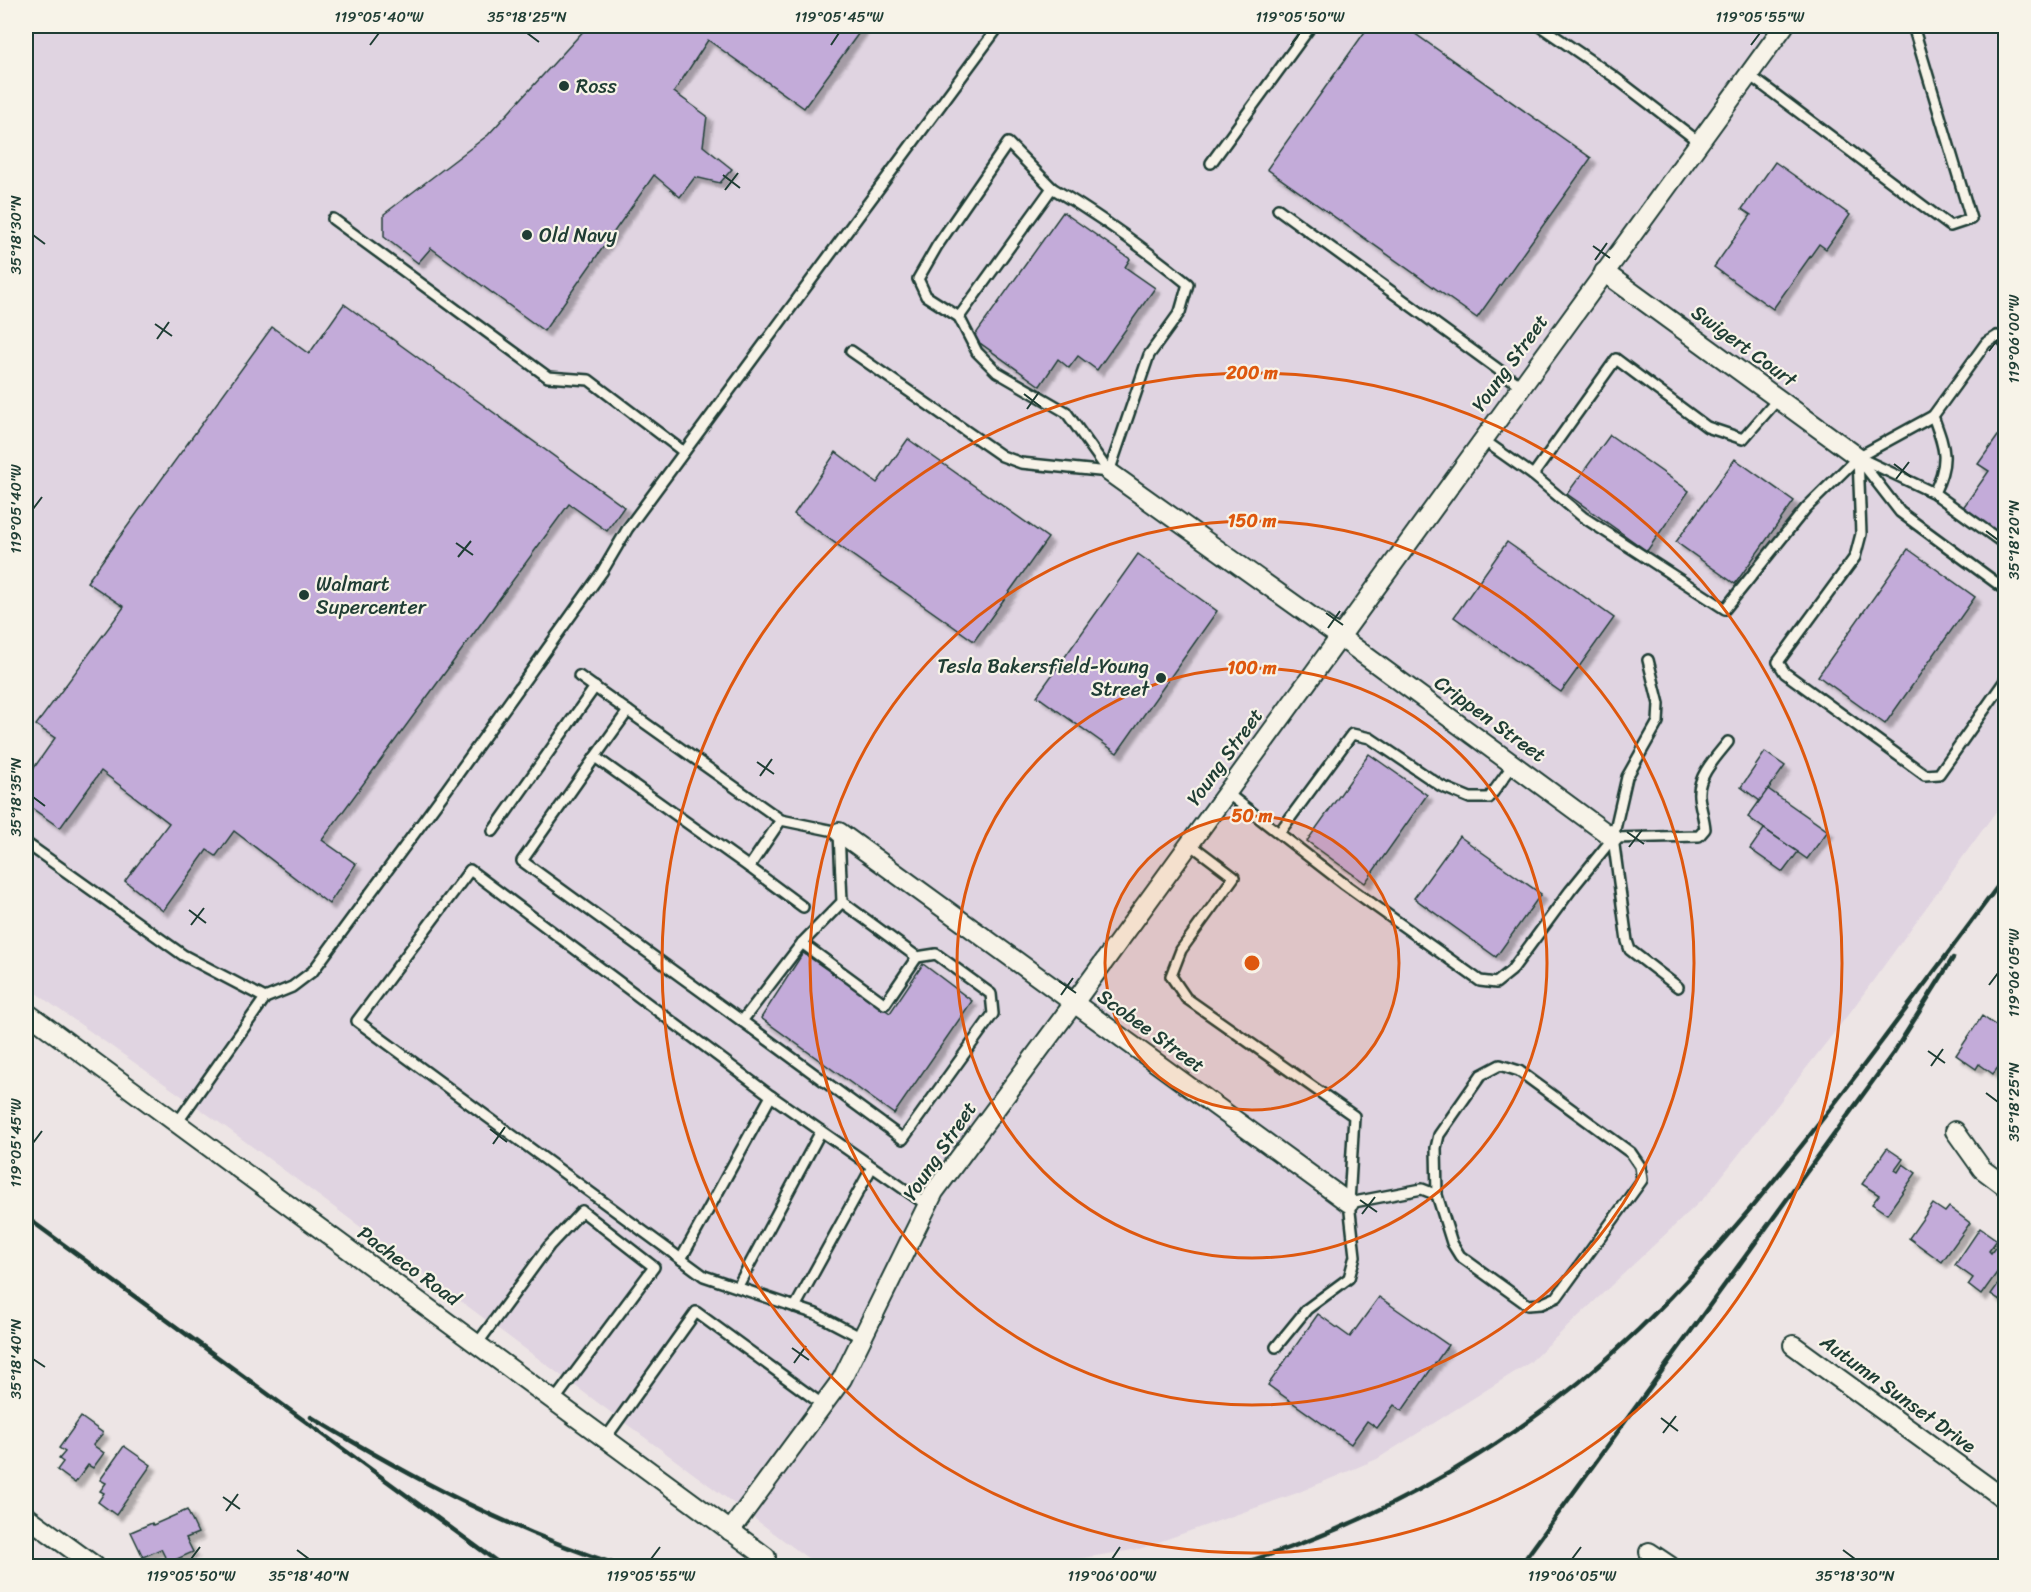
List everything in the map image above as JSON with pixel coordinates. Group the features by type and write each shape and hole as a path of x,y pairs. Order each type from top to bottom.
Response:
{"street":[{"name":"Young Street","path":"730,1531 842,1379 934,1192 1784,26"},
{"name":"Swigert Court","path":"1604,272 1858,457"},
{"name":"Crippen Street","path":"1109,472 1340,637 1613,838"},
{"name":"Scobee Street","path":"839,832 1349,1203"},
{"name":"Pacheco Road","path":"26,1012 766,1557"},
{"path":"1955,1131 1982,1169 2006,1187"},
{"name":"Autumn Sunset Drive","path":"1793,1345 2006,1500"},
{"path":"26,1516 95,1566"},
{"path":"1649,1552 1670,1566"}],"lane":[{"path":"177,1123 265,999 292,987 313,971 602,572 628,528 999,26"},
{"path":"1211,163 1311,26"},
{"path":"1540,26 1613,76 1699,142"},
{"path":"1748,74 1950,226 1971,219 1913,26"},
{"path":"1008,143 1052,188 1085,207 1188,284 1180,312 1149,355 1109,472 1066,412 997,372 977,352 960,317 926,296 918,279 937,246 1008,143"},
{"path":"960,317 1052,188"},
{"path":"1278,209 1521,386"},
{"path":"333,219 548,377 589,380 684,452"},
{"path":"1482,439 1533,475 1583,517 1725,609 1806,508 1858,457 1934,416 1986,343 1997,336 2006,343"},
{"path":"851,351 1002,456 1021,463 1109,472"},
{"path":"1533,475 1616,359 1707,427 1743,439 1778,399"},
{"path":"1934,416 1944,448 1943,474 1934,493"},
{"path":"1858,457 1934,493 2006,545"},
{"path":"1858,457 1900,512 2006,590"},
{"path":"1858,457 1861,534 1856,557 1778,662 1785,674 1925,775 1939,774 2006,679"},
{"path":"1648,660 1659,704 1658,722 1627,777 1613,838 1630,950 1678,987"},
{"path":"579,676 781,820 839,832 842,902 802,943 742,1021"},
{"path":"493,831 595,687"},
{"path":"628,711 522,861 903,1139 993,1014 991,994 936,954 917,957 842,902"},
{"path":"1279,833 1352,734 1370,738 1441,786 1470,798 1489,798 1513,765"},
{"path":"1613,838 1698,836 1705,829 1699,795 1700,786 1705,774 1728,742"},
{"path":"595,757 803,907"},
{"path":"1227,793 1343,883 1480,981 1496,983 1511,970 1613,838"},
{"path":"749,867 781,820"},
{"path":"26,843 183,955 265,999"},
{"path":"1190,843 1234,877 1180,950 1171,976 1186,998 1354,1116 1349,1203 1355,1256 1349,1278 1306,1309 1276,1347"},
{"path":"862,1338 816,1314 704,1276 357,1021 470,870 771,1096 927,1205"},
{"path":"802,943 885,1004 917,957"},
{"path":"1500,1065 1519,1071 1631,1153 1640,1166 1642,1180 1557,1297 1541,1304 1527,1305 1460,1256 1452,1243 1437,1195 1436,1148 1439,1135 1481,1075 1500,1065"},
{"path":"681,1259 771,1096"},
{"path":"738,1286 820,1131"},
{"path":"795,1307 872,1167"},
{"path":"1349,1203 1422,1189 1437,1195"},
{"path":"477,1344 549,1246 582,1211 654,1267 554,1401"},
{"path":"605,1439 696,1312 823,1405"}],"shaded area":[{"path":"26,26 2005,26 2005,799 1851,1011 1707,1195 1529,1363 1377,1459 1297,1493 1139,1549 1064,1561 1002,1566 842,1566 813,1562 227,1128 26,986"}],"building":[{"path":"588,26 864,26 804,108 708,40 674,92 707,116 703,146 732,169 720,183 695,177 680,197 654,175 544,331 431,248 418,263 384,237 384,214 488,135"},
{"path":"1369,26 1404,26 1591,158 1477,318 1267,169"},
{"path":"1775,162 1850,215 1826,249 1819,244 1773,309 1714,267 1751,215 1742,209"},
{"path":"1063,212 1130,259 1125,267 1155,288 1097,370 1078,356 1069,368 1058,359 1040,386 973,338"},
{"name":"Walmart Supercenter","path":"344,304 624,507 607,531 569,504 322,840 356,864 329,904 234,831 216,856 207,850 163,911 125,881 169,823 101,771 60,828 26,804 26,779 55,738 36,725 124,607 87,582 272,327 309,354"},
{"path":"2005,426 2006,539 1962,509 1989,471 1978,464"},
{"path":"1610,435 1689,491 1647,551 1567,494"},
{"path":"908,439 1048,538 974,641 794,514 836,452 877,483"},
{"path":"1735,459 1794,501 1735,584 1676,542"},
{"path":"1507,542 1614,618 1561,692 1454,617"},
{"path":"1908,549 1975,597 1885,724 1818,676"},
{"path":"1138,554 1217,611 1117,753 1037,696"},
{"path":"1765,752 1785,766 1760,801 1741,787"},
{"path":"1369,754 1427,795 1365,883 1307,841"},
{"path":"1768,789 1828,831 1807,859 1748,817"},
{"path":"1764,829 1798,852 1783,872 1750,849"},
{"path":"1459,836 1541,894 1496,957 1414,898"},
{"path":"803,953 890,1013 923,964 972,1001 894,1114 761,1018"},
{"path":"1982,1016 2006,1033 2006,1057 1993,1074 1979,1064 1976,1069 1956,1055"},
{"path":"1887,1148 1903,1159 1895,1170 1898,1172 1903,1164 1916,1173 1887,1214 1872,1204 1879,1195 1862,1184"},
{"path":"1933,1204 1945,1212 1949,1207 1970,1223 1942,1262 1909,1238"},
{"path":"1980,1228 1997,1240 1989,1251 1991,1253 1997,1245 2006,1251 2006,1260 1981,1295 1968,1285 1973,1278 1955,1265"},
{"path":"2006,1273 2006,1304 1991,1294"},
{"path":"1379,1297 1448,1345 1402,1411 1394,1405 1377,1428 1367,1421 1351,1444 1268,1385 1318,1314 1350,1337"},
{"path":"81,1417 103,1433 93,1445 104,1453 93,1468 88,1465 75,1483 57,1470 63,1462 59,1459 65,1452 59,1448"},
{"path":"124,1446 151,1465 116,1515 98,1502 104,1493 100,1491 106,1483 100,1480"},
{"path":"187,1510 198,1533 186,1538 193,1552 168,1563 161,1549 143,1557 131,1532"}],"railway":[{"path":"1233,1566 1289,1548 1398,1501 1500,1441 1595,1369 1638,1330 1704,1262 1766,1190 1853,1079 2006,875"},
{"path":"1520,1566 1894,1052 1953,958"},
{"path":"26,1217 503,1566"},
{"path":"311,1417 386,1461 462,1501 540,1536 621,1566"}],"place":[{"name":"Ross","path":"564,86"},
{"name":"Old Navy","path":"527,235"},
{"name":"Walmart Supercenter","path":"304,595"},
{"name":"Tesla Bakersfield-Young Street","path":"1161,678"}]}
